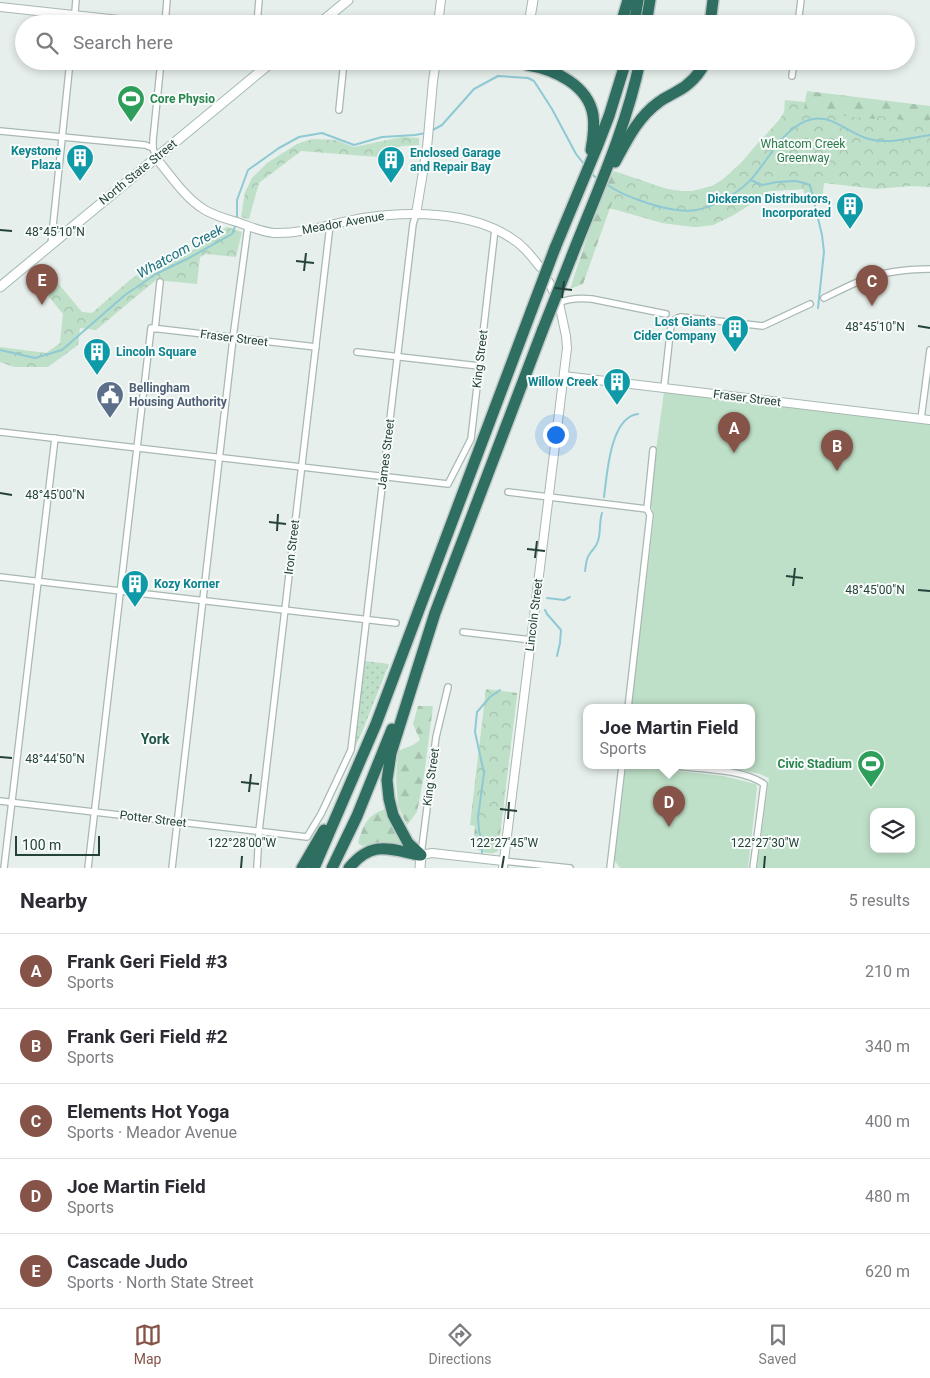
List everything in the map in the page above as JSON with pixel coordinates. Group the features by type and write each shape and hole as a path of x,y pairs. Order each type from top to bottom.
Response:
{"highway":[{"path":"624,15 628,0"},
{"path":"636,15 638,0"},
{"path":"648,15 651,0"},
{"path":"651,0 652,15"},
{"path":"711,15 713,0"},
{"path":"547,70 572,84 587,99 593,114 594,146"},
{"path":"314,868 376,724 532,308 587,170 594,146 609,116 623,70"},
{"path":"421,855 408,843 393,815 387,780 391,753 435,614 543,329 592,205 618,148 638,70"},
{"path":"618,148 642,117 659,102 695,79 700,70"},
{"path":"332,868 357,816 421,655"},
{"path":"302,868 355,771"},
{"path":"349,868 357,858 368,852 380,849 396,849 421,855"}],"main road":[{"path":"330,15 348,0"},
{"path":"530,15 533,0"},
{"path":"335,15 337,9"},
{"name":"North State Street","path":"1,287 262,70"},
{"name":"King Street","path":"420,868 421,855"}],"street":[{"path":"74,15 76,0"},
{"path":"166,15 168,0"},
{"path":"258,15 259,0"},
{"path":"439,15 441,0"},
{"path":"799,15 801,0"},
{"path":"0,7 46,15"},
{"path":"51,245 69,70"},
{"path":"156,158 152,148 160,70"},
{"path":"339,110 343,70"},
{"name":"James Street","path":"307,837 321,814 351,750 413,224 426,148 435,70"},
{"path":"792,76 793,70"},
{"path":"0,131 145,145 152,148"},
{"name":"Meador Avenue","path":"156,158 190,199 206,210 248,226 273,232 300,231 362,218 416,214 457,218 495,229 518,242 540,267"},
{"path":"172,868 233,338 248,226"},
{"name":"Iron Street","path":"258,868 259,831 330,226"},
{"name":"King Street","path":"383,476 448,484 471,439 495,229"},
{"path":"824,298 862,280 915,269 930,269"},
{"path":"88,868 137,448 160,282"},
{"path":"549,282 554,291"},
{"path":"559,304 564,301 583,298 666,314"},
{"name":"Lincoln Street","path":"503,864 567,348 559,304"},
{"path":"664,388 671,326 676,318 763,326 810,304"},
{"name":"Fraser Street","path":"153,328 316,347"},
{"path":"926,419 930,350"},
{"path":"357,352 480,366"},
{"name":"Fraser Street","path":"564,376 926,419"},
{"path":"0,432 383,476"},
{"path":"4,868 55,438"},
{"path":"628,704 650,515 647,509 653,450"},
{"path":"508,492 647,509"},
{"path":"0,578 396,624"},
{"path":"463,632 531,640"},
{"name":"King Street","path":"421,855 436,737 448,686"},
{"path":"610,868 622,769"},
{"path":"702,769 756,778 764,784 753,868"},
{"name":"Potter Street","path":"0,801 307,837"},
{"path":"421,855 432,853 503,864 570,868"}],"green space":[{"name":"Whatcom Creek Greenway","path":"807,91 930,106 930,187 828,137 822,199 808,202 803,189 769,191 713,225 695,227 663,223 610,208 583,284 570,289 599,201 614,171 667,189 692,191 712,186 721,181 738,166 805,102"},
{"name":"Whatcom Creek Greenway","path":"785,100 805,102 804,112 875,119 876,115 907,121 930,120 930,187 911,186 876,189 824,183 822,199 808,202 803,189 769,191 732,216 713,225 695,227 663,223 610,208 623,174 660,187 685,191 710,187 722,180 741,163 780,119 784,112"},
{"path":"402,137 419,138 419,145 402,146 379,153 378,157 301,151 259,183 249,219 241,217 245,192 252,178 267,163 297,144 312,139 336,140 354,147"},
{"path":"227,227 242,232 236,257 206,254 200,257 197,284 156,280 96,330 80,328 78,345 48,367 14,367 0,362 0,347 46,353 60,343 63,314 31,275 43,265 82,312 92,313 131,279 171,254 172,250 189,252 202,245 202,238"},
{"path":"664,392 930,424 930,868 757,868 769,778 760,774 736,769 755,769 755,704 631,704 654,518 649,501"},
{"path":"365,661 389,664 353,752"},
{"path":"486,689 517,693 498,851 492,853 481,852 473,846 475,826 470,825"},
{"path":"486,692 517,695 501,825 471,821"},
{"path":"418,706 433,706 424,776 417,812 407,825 398,806 396,779 398,751 420,740 413,724"},
{"path":"659,769 723,776 756,784 748,868 620,868 615,861 615,857 626,770"},
{"path":"386,809 403,845 382,843 362,846 358,843 367,821 374,814"}],"waterway":[{"name":"Whatcom Creek","path":"431,131 442,125 474,89 498,76 528,78 534,81 552,109 576,154 584,164"},
{"name":"Whatcom Creek","path":"606,184 625,195 650,204 675,210 696,210 720,202 743,187 754,176 779,142 803,122 813,119 828,120 862,137 883,141 930,135"},
{"name":"Whatcom Creek","path":"237,219 237,200 248,170 279,148 299,137 322,133 354,145 382,137 426,133"},
{"name":"Whatcom Creek","path":"590,172 597,179"},
{"path":"751,180 762,185 796,181 810,185 822,235 824,252 818,308"},
{"name":"Whatcom Creek","path":"0,350 35,358 62,350 125,295 156,274 232,234 236,224"},
{"path":"604,497 609,462 616,436 621,425 629,418 638,414"},
{"path":"585,571 588,557 598,541 602,513"},
{"path":"547,598 564,600 570,597"},
{"path":"545,610 561,630 557,656"},
{"path":"482,853 478,817 484,773 475,732 477,712 490,697 500,690"}],"place":[{"name":"Core Physio","path":"131,123"},
{"name":"Keystone Plaza","path":"80,182"},
{"name":"Enclosed Garage and Repair Bay","path":"391,184"},
{"name":"Dickerson Distributors, Incorporated","path":"850,230"},
{"name":"Cascade Judo","path":"42,305"},
{"name":"Elements Hot Yoga","path":"872,306"},
{"name":"Lost Giants Cider Company","path":"735,353"},
{"name":"Lincoln Square","path":"97,376"},
{"name":"Willow Creek","path":"617,406"},
{"name":"Bellingham Housing Authority","path":"110,419"},
{"name":"Frank Geri Field #3","path":"734,453"},
{"name":"Frank Geri Field #2","path":"837,471"},
{"name":"Kozy Korner","path":"135,608"},
{"name":"Civic Stadium","path":"871,788"},
{"name":"Joe Martin Field","path":"669,827"}],"district":[{"name":"York","path":"155,739"}]}
